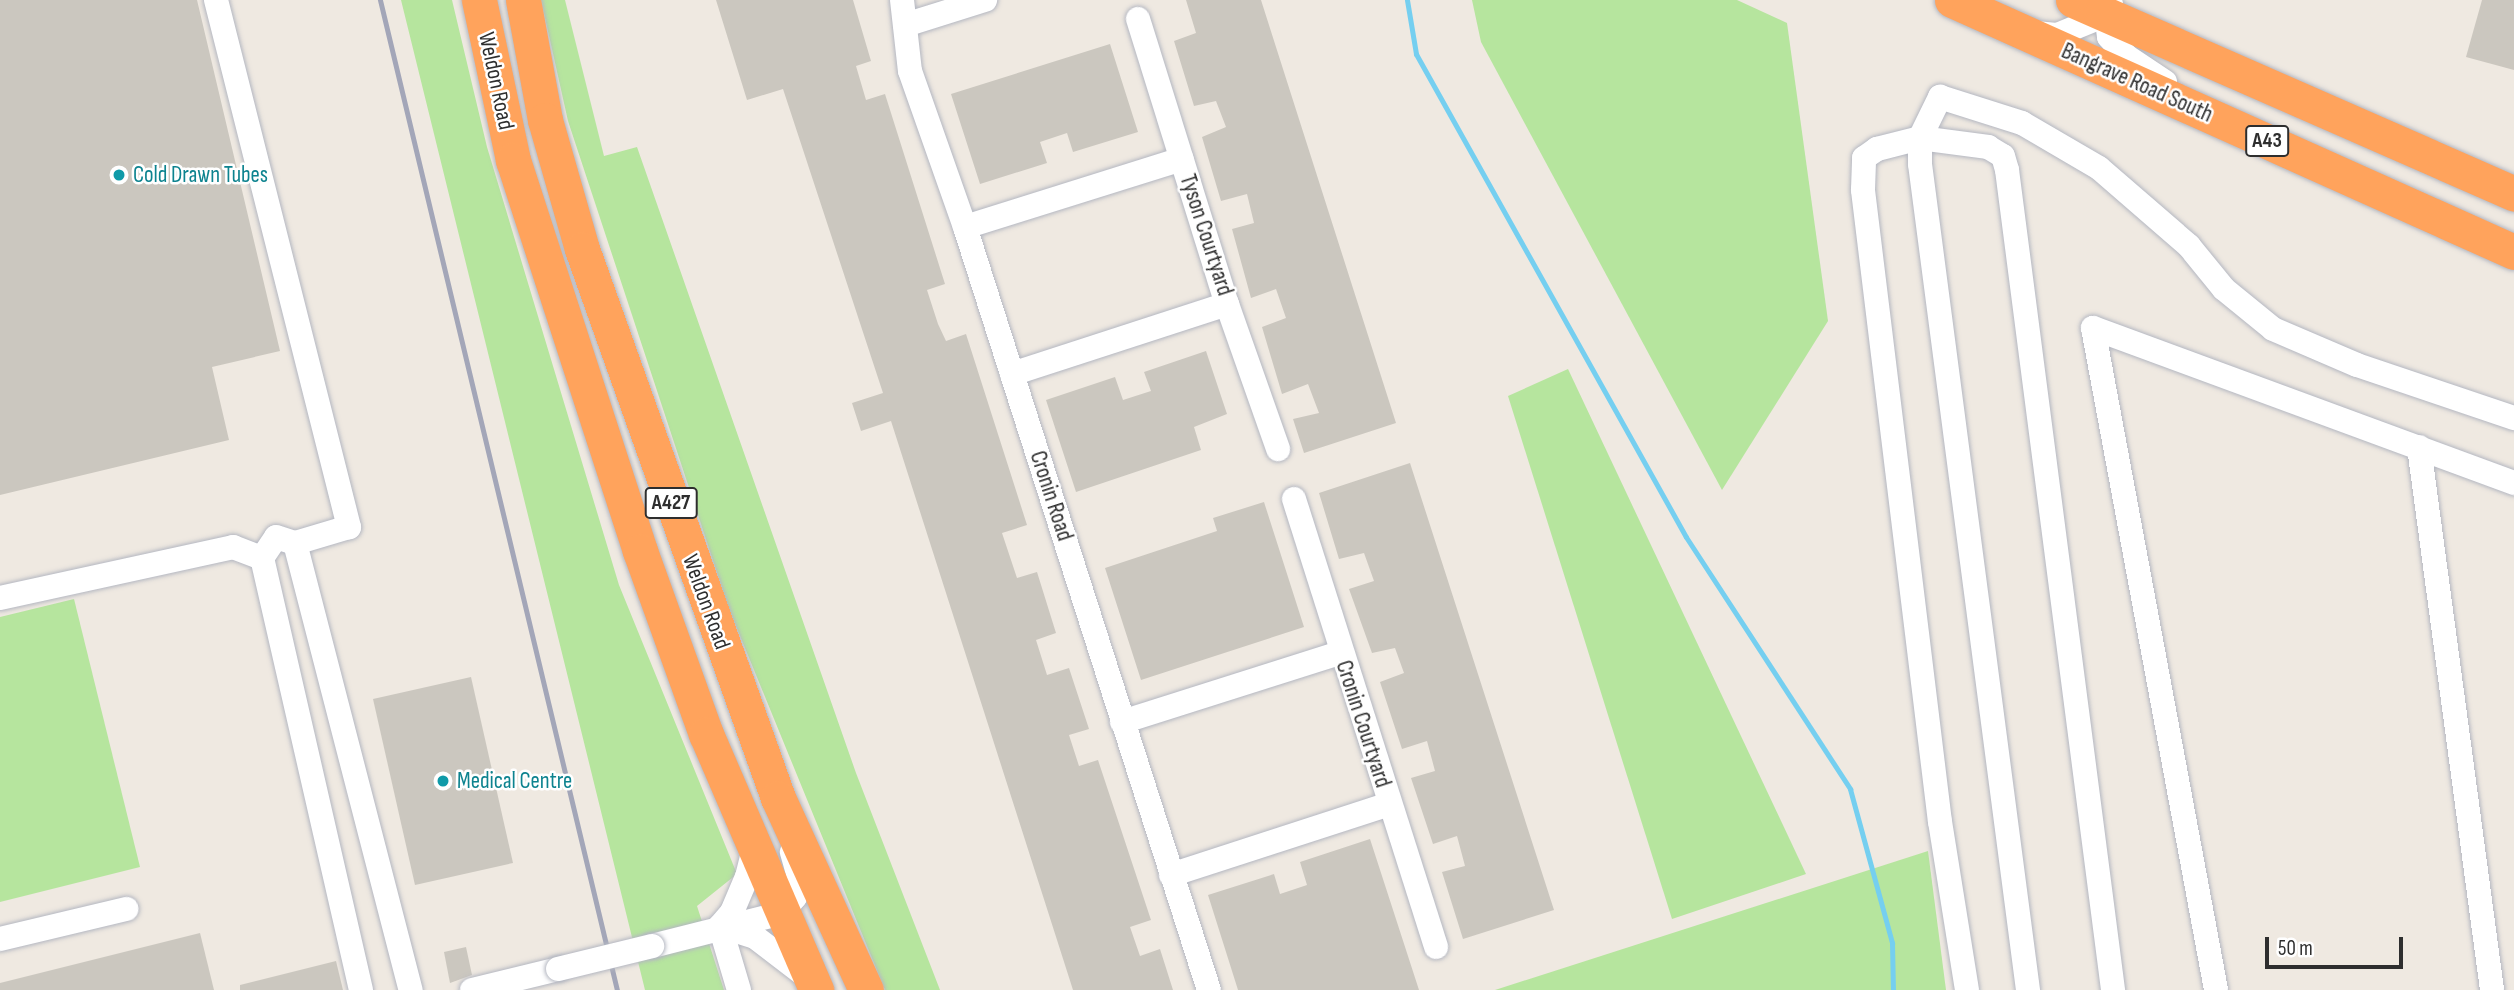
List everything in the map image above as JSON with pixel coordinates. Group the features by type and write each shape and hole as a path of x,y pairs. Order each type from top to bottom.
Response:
{"highway":[{"name":"Weldon Road","path":"479,0 513,160 631,525 706,734 814,986"},
{"name":"Weldon Road","path":"523,0 545,120 582,249 778,798 866,990"},
{"name":"Bangrave Road South","path":"1952,0 2514,252"},
{"name":"A43","path":"2073,0 2110,7 2514,194"}],"street":[{"path":"216,0 349,527 295,543 276,537 262,558 361,990"},
{"name":"Cronin Road","path":"902,0 910,71 965,228 1209,990"},
{"path":"905,25 985,0"},
{"path":"2021,31 2057,36 2110,7"},
{"path":"2110,7 2109,37 2126,56 2239,129"},
{"name":"Tyson Courtyard","path":"1138,19 1227,304 1278,450"},
{"path":"2028,990 1920,164 1920,138 1940,97 2022,123 2099,168 2189,246 2224,289 2273,329 2357,365 2514,418"},
{"path":"1966,990 1940,822 1863,190 1864,158 1877,149 1920,138 1988,147 2003,156 2007,170 2113,990"},
{"path":"965,228 1182,159"},
{"path":"1012,374 1227,304"},
{"path":"2216,990 2093,328 2514,483"},
{"path":"2419,447 2492,990"},
{"name":"Cronin Courtyard","path":"1293,499 1436,947"},
{"path":"295,543 411,990"},
{"path":"0,598 233,547 262,558"},
{"path":"1122,722 1340,653"},
{"path":"472,990 652,946 720,926 782,913 795,897 799,877 778,798"},
{"path":"1171,875 1389,804"},
{"path":"739,990 720,926 737,900 754,848"},
{"path":"0,939 126,909"},
{"path":"720,926 755,937 814,986"}],"green space":[{"path":"401,0 452,0 487,147 619,585 737,874 697,906 724,990 645,990"},
{"path":"541,0 565,0 604,156 637,147 856,773 940,990 885,990 729,609 568,121"},
{"path":"1472,0 1737,0 1787,23 1828,321 1722,490 1481,42"},
{"path":"1568,369 1806,874 1672,919 1508,396"},
{"path":"74,599 140,867 0,902 0,617"},
{"path":"1928,851 1946,990 1495,990"}],"building":[{"name":"Cold Drawn Tubes","path":"0,0 197,0 280,351 212,367 229,440 0,495"},
{"path":"716,0 853,0 871,61 856,66 866,100 885,94 945,284 927,290 938,324 946,341 966,334 1027,525 1002,533 1017,578 1037,572 1056,633 1036,640 1047,675 1069,668 1089,729 1069,735 1079,766 1098,760 1151,920 1130,927 1140,956 1160,949 1173,990 1073,990 891,421 861,431 852,403 883,393 783,89 747,100"},
{"path":"1186,0 1261,0 1396,423 1304,453 1293,419 1319,413 1308,384 1282,394 1262,327 1286,318 1276,289 1251,298 1232,229 1254,223 1247,194 1221,201 1202,137 1226,127 1216,101 1194,106 1174,41 1196,33"},
{"path":"2482,0 2514,0 2514,70 2466,57"},
{"path":"1110,44 1138,132 1073,152 1067,133 1040,142 1047,163 980,184 951,94"},
{"path":"1206,351 1227,414 1194,427 1201,450 1076,492 1046,400 1115,377 1123,400 1151,391 1144,372"},
{"path":"1410,463 1554,910 1463,939 1442,872 1465,866 1457,836 1433,844 1411,778 1435,771 1427,741 1402,749 1380,682 1404,673 1395,648 1372,653 1349,589 1374,581 1364,553 1339,559 1319,493"},
{"path":"1264,502 1304,627 1141,680 1105,568 1217,531 1213,518"},
{"name":"Medical Centre","path":"471,677 513,863 415,885 373,699"},
{"path":"1370,839 1419,990 1238,990 1208,895 1274,874 1280,894 1307,885 1300,862"},
{"path":"200,933 214,990 0,990 0,983"},
{"path":"466,947 472,975 450,983 444,952"},
{"path":"336,961 343,990 240,990 240,985"}],"waterway":[{"path":"1407,0 1416,54 1686,537 1850,789 1892,943 1893,990"}],"railway":[{"path":"380,0 617,990"}],"place":[{"name":"Cold Drawn Tubes","path":"119,175"},
{"name":"Medical Centre","path":"443,781"}]}
